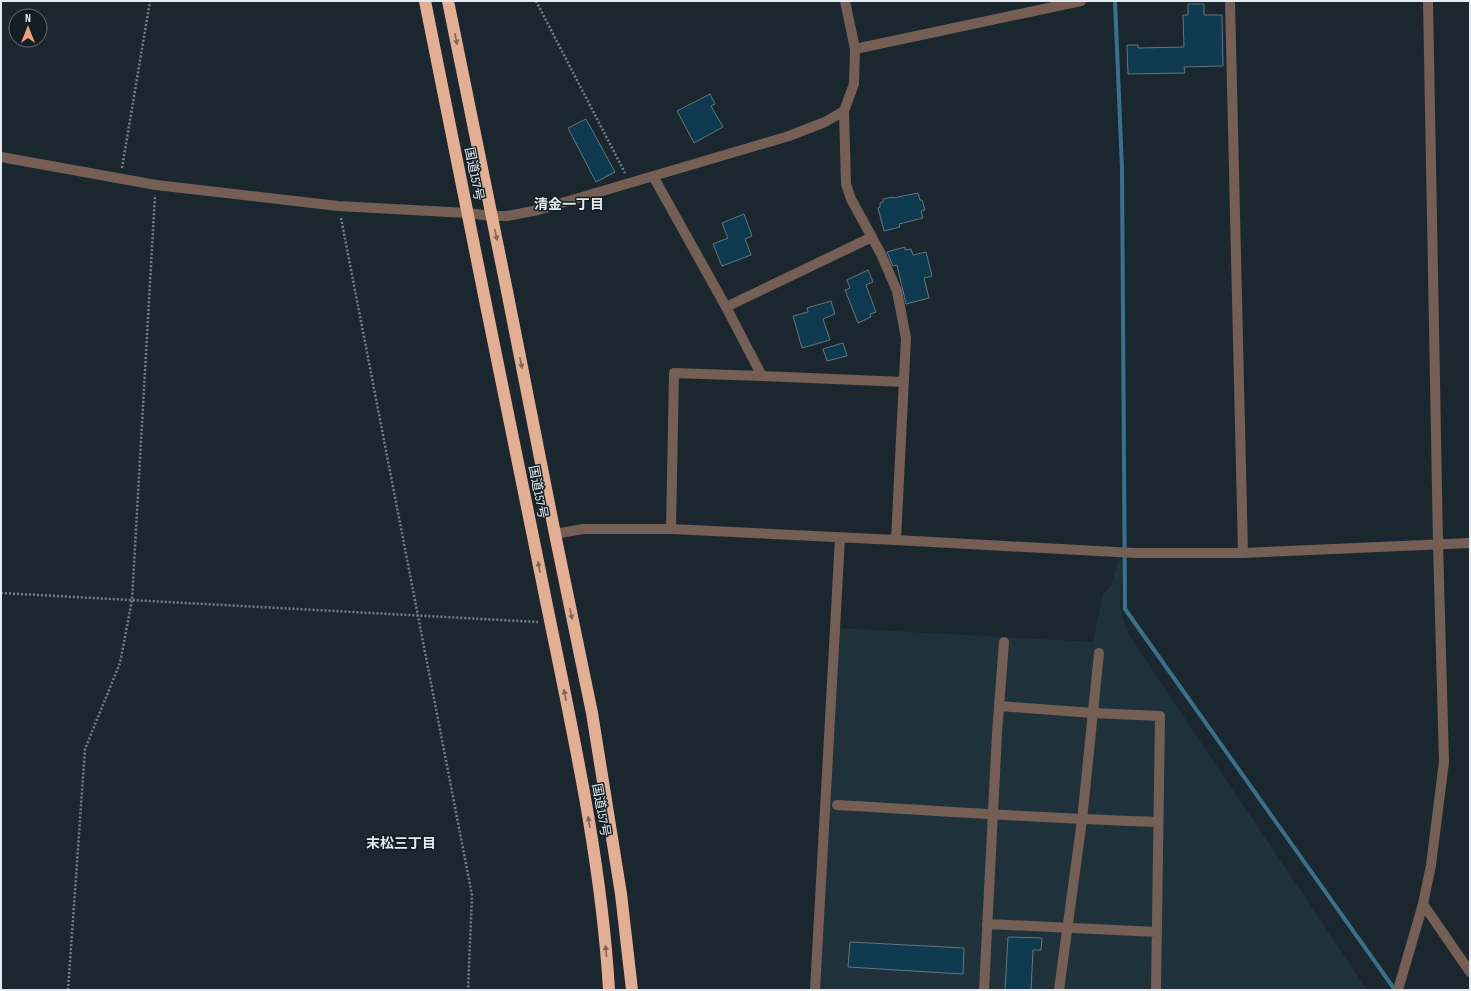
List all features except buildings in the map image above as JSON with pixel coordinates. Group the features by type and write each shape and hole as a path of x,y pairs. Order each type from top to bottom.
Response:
{"highway":[{"name":"国道157号","path":"425,1 580,771 596,864 607,952 609,990"},
{"name":"国道157号","path":"448,1 508,291 555,534 592,713 621,894 632,990"}],"street":[{"path":"845,1 855,49 854,84 844,110 846,184 851,199 881,254 897,291 906,338 896,540"},
{"path":"855,49 1081,1"},
{"path":"1230,1 1243,553"},
{"path":"1399,989 1431,865 1444,762 1438,544 1428,1"},
{"path":"1,157 156,185 338,206 506,216 538,210 789,136 825,122 844,110"},
{"path":"654,176 762,376"},
{"path":"726,307 872,237"},
{"path":"671,529 674,373 904,382"},
{"path":"555,534 583,529 671,529 1134,553 1243,553 1470,543"},
{"path":"815,990 840,538"},
{"path":"984,990 999,706 1004,642"},
{"path":"1059,990 1066,928 1082,820 1099,653"},
{"path":"999,706 1160,716 1156,990"},
{"path":"837,806 1082,820 1158,822"},
{"path":"1422,904 1470,972"},
{"path":"987,924 1157,932"}],"path":[{"path":"120,179 150,1"},
{"path":"536,1 630,183"},
{"path":"68,990 85,749 120,663 132,600 156,185"},
{"path":"338,206 472,895 468,990"},
{"path":"1,593 550,623"}],"shaded area":[{"path":"1118,561 1122,561 1120,610 1129,635 1367,990 819,990 838,628 1093,642 1103,594 1111,586"}],"waterway":[{"path":"1115,1 1122,169 1125,609 1395,990"}],"district":[{"name":"清金一丁目","path":"569,204"},
{"name":"末松三丁目","path":"401,843"}]}
